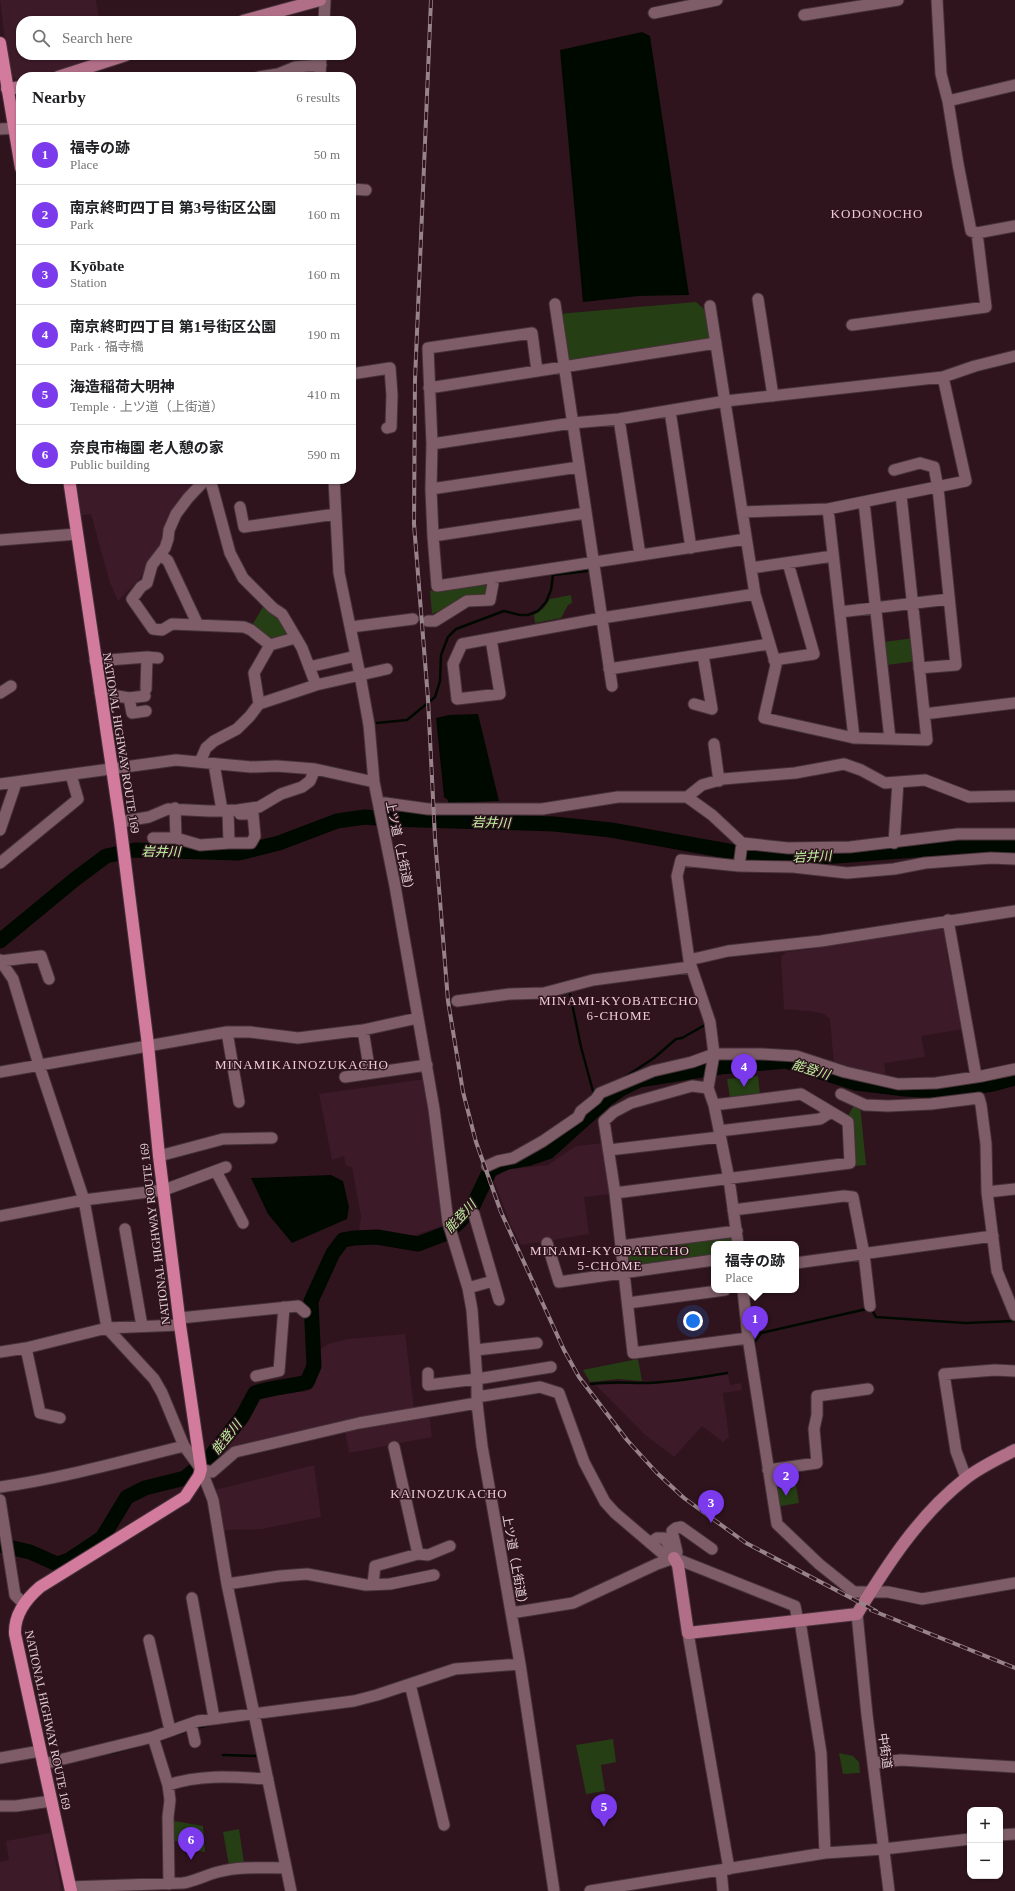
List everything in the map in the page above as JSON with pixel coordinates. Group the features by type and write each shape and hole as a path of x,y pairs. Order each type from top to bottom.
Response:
{"highway":[{"path":"0,43 7,89 16,121"},
{"name":"NATIONAL HIGHWAY ROUTE 169","path":"70,484 120,822 148,1045 159,1156 201,1469 199,1476 185,1497 40,1587 24,1604 16,1618 15,1634 71,1889"}],"main road":[{"path":"261,16 320,0"},
{"path":"73,72 111,60"},
{"path":"7,89 16,88"},
{"path":"677,1559 688,1633 857,1614 887,1566 908,1538 942,1499 966,1478 1015,1450"}],"street":[{"path":"324,16 325,0"},
{"path":"654,13 717,0"},
{"path":"804,15 898,0"},
{"path":"937,0 941,74 948,101 968,222 971,231 977,233 1015,226"},
{"path":"283,72 321,60 320,72"},
{"path":"948,101 1015,86"},
{"path":"0,130 16,128"},
{"path":"356,189 366,190"},
{"path":"852,325 986,307 977,233"},
{"path":"758,299 773,396"},
{"path":"555,304 612,686"},
{"path":"710,306 755,594 776,665 764,718 854,738 927,740 901,495"},
{"path":"537,371 532,333 428,348 432,444 431,489 437,586 746,539"},
{"path":"429,388 716,343"},
{"path":"432,444 572,423 619,419 726,401 943,377 975,366 1015,356"},
{"path":"356,373 390,368 392,395 391,427 387,428"},
{"path":"742,512 828,509 938,488 966,481 943,377"},
{"path":"670,411 691,548"},
{"path":"619,419 640,555"},
{"path":"894,470 920,463 934,467 938,488 956,665 919,668"},
{"path":"431,489 579,467"},
{"path":"201,484 176,514 169,530 167,544 161,555 152,565 147,583 132,599 153,629 162,630 172,624 244,627 251,630 270,645"},
{"path":"211,484 230,553 243,578 273,608 282,614 296,638 316,685"},
{"name":"上ツ道（上街道）","path":"334,484 339,573 360,675 368,725 374,782 395,886 427,1065 450,1230 468,1288 476,1350 477,1400 482,1446 520,1664 554,1891"},
{"path":"864,502 890,739"},
{"path":"240,507 244,527 336,514"},
{"path":"828,509 854,738"},
{"path":"433,536 586,513"},
{"path":"0,540 77,534"},
{"path":"161,555 168,562 198,625"},
{"path":"751,568 833,556"},
{"path":"774,660 814,654 788,562"},
{"path":"428,621 435,621 467,601 490,600 494,578"},
{"path":"491,639 500,694 457,699 452,664 462,644 602,618 755,594"},
{"path":"840,612 949,599"},
{"path":"351,627 413,619"},
{"path":"260,704 254,673 270,645 296,638"},
{"path":"609,669 769,644"},
{"path":"694,704 712,709 702,654"},
{"path":"309,667 356,656"},
{"path":"95,661 152,658 146,692 129,698 100,693"},
{"path":"200,762 206,748 214,741 237,729 260,704 316,685 388,669"},
{"path":"0,693 11,686"},
{"path":"129,698 132,713 146,711"},
{"path":"924,714 1015,703"},
{"path":"714,744 719,780"},
{"path":"0,784 176,760 214,764 315,769 374,782"},
{"path":"214,764 230,810 229,843"},
{"path":"687,797 702,785 719,780 755,775 795,773 844,764 861,770 885,782 924,780 969,797 1015,796"},
{"path":"120,822 149,817 168,809 175,808 209,811 259,807 281,794 302,787 310,782 315,769"},
{"path":"0,864 78,799 71,775"},
{"path":"0,830 16,782"},
{"path":"894,843 898,782"},
{"path":"378,802 428,809 542,809 618,797 687,797 712,814 742,845 788,848 850,847 894,843 932,836 958,834 1015,834"},
{"path":"175,808 176,838"},
{"path":"153,838 176,838 200,845 251,843 255,836 253,814 239,814 230,810"},
{"path":"739,864 742,845"},
{"path":"738,1241 729,1179 709,1084 713,1057 710,1022 689,964 677,876 681,860 793,868 847,874 894,869 925,863 991,858 1015,859"},
{"path":"457,1001 510,994 544,993 593,980 689,964 728,951 822,941 948,920 1015,911"},
{"path":"948,920 976,1076"},
{"path":"49,980 41,956 0,960 13,979 39,1065 84,1200 107,1328 154,1379 162,1393 184,1446 201,1469 213,1500 227,1584 291,1891"},
{"path":"0,1072 228,1032 250,1032 298,1038 363,1030 418,1018"},
{"path":"363,1030 370,1073"},
{"path":"228,1032 240,1102"},
{"path":"487,1166 498,1161 513,1158 543,1141 578,1117 581,1111 596,1099 600,1093 653,1071 713,1057 761,1054 796,1056 845,1072 898,1084 936,1083 1015,1069"},
{"path":"345,1077 427,1065"},
{"path":"709,1084 692,1086 631,1103 614,1112 604,1121 615,1193 633,1353 748,1338"},
{"path":"615,1193 850,1163 848,1122 801,1094 714,1105"},
{"path":"841,1094 865,1105 888,1106 931,1104 979,1098 986,1144 987,1192 997,1271 1015,1315"},
{"path":"609,1150 820,1119 831,1112"},
{"path":"159,1156 223,1138 272,1138"},
{"path":"0,1216 84,1200 164,1190 221,1169 243,1224"},
{"path":"987,1192 1015,1189"},
{"path":"733,1210 844,1196 853,1197 864,1254 870,1306"},
{"path":"474,1214 499,1300"},
{"path":"125,1229 142,1326"},
{"path":"621,1246 737,1231"},
{"path":"799,1263 993,1236"},
{"path":"547,1243 559,1282 711,1260"},
{"path":"468,1288 493,1281"},
{"path":"628,1303 711,1292"},
{"path":"743,1293 748,1338 777,1524 819,1564 854,1592 888,1592 922,1599 1015,1583"},
{"path":"0,1352 26,1348 107,1328 142,1326 298,1306 305,1312"},
{"path":"256,1376 279,1371 284,1308"},
{"path":"476,1350 537,1343"},
{"path":"26,1348 40,1413 60,1418"},
{"path":"428,1373 428,1385 477,1379 550,1367"},
{"path":"966,1478 956,1451 944,1374 995,1370 1015,1372"},
{"path":"201,1469 212,1472 235,1452 359,1423 540,1388 559,1393 584,1462 605,1502 662,1553 795,1606 799,1621 821,1753 825,1853"},
{"path":"768,1470 817,1463 814,1429 817,1415 817,1396 868,1389"},
{"path":"0,1487 30,1483 114,1465 184,1446"},
{"path":"394,1447 421,1555"},
{"path":"0,1500 15,1595 24,1604"},
{"path":"677,1559 672,1531 678,1526 712,1549"},
{"path":"374,1584 375,1566 421,1555 428,1555 450,1546"},
{"path":"511,1613 574,1602 657,1564 677,1559"},
{"path":"227,1584 280,1576 307,1574 366,1585 392,1584 434,1576"},
{"path":"192,1598 214,1718"},
{"name":"中街道","path":"857,1614 867,1715 889,1891"},
{"path":"688,1633 725,1870 723,1891"},
{"path":"150,1640 170,1730"},
{"path":"43,1764 153,1737 198,1721 354,1701 455,1669 520,1664"},
{"path":"410,1684 444,1825"},
{"path":"191,1724 195,1742"},
{"path":"153,1737 168,1785 170,1800 168,1817 169,1884"},
{"path":"0,1758 40,1751"},
{"path":"874,1763 901,1760 1015,1767"},
{"path":"168,1785 188,1779 211,1776 268,1779"},
{"path":"0,1806 16,1806 51,1801"},
{"path":"1003,1835 1015,1834"},
{"path":"590,1891 825,1853 884,1849 967,1839"},
{"path":"71,1889 191,1882 217,1872 236,1868 286,1868"}],"shaded area":[{"path":"0,0 96,0 98,16 16,16 16,60 98,60 51,72 16,72 16,79 9,74"},
{"path":"642,32 650,36 689,295 639,296 583,302 560,50"},
{"path":"77,484 198,484 165,541 148,563 141,577 118,601 110,583 91,514 81,515"},
{"path":"478,714 499,801 448,803 448,800 444,797 436,718 449,715"},
{"path":"944,928 947,956 963,1029 921,1036 925,1057 884,1063 886,1078 834,1065 830,1019 824,1014 810,1011 784,1009 781,957 786,952 814,949 818,945"},
{"path":"425,1079 442,1226 406,1238 359,1231 361,1216 352,1167 346,1166 344,1156 332,1160 319,1094"},
{"path":"605,1143 612,1194 584,1197 589,1234 521,1245 511,1226 494,1181 495,1178 503,1170 548,1165 576,1146"},
{"path":"331,1175 343,1181 349,1207 347,1219 292,1243 268,1214 251,1178"},
{"path":"405,1334 415,1417 429,1414 432,1437 349,1453 344,1424 258,1444 210,1467 209,1460 242,1420 248,1417 257,1397 268,1392 304,1392 312,1389 316,1382 317,1352 328,1344 348,1339"},
{"path":"728,1374 730,1385 741,1383 742,1390 723,1393 729,1437 723,1442 702,1426 674,1457 644,1434 596,1385 674,1382"},
{"path":"314,1465 321,1517 262,1529 224,1530 215,1490"},
{"path":"50,1833 62,1891 0,1891 0,1862 9,1860 6,1841"}],"green space":[{"path":"696,302 705,310 711,337 708,341 566,363 558,314"},
{"path":"483,583 488,589 487,597 455,604 432,614 430,591"},
{"path":"571,595 572,603 568,605 561,618 535,623 534,615 544,608 550,599"},
{"path":"264,605 283,620 287,636 271,640 251,627"},
{"path":"914,638 917,661 887,665 884,642"},
{"path":"758,1076 760,1095 730,1098 727,1079"},
{"path":"855,1103 860,1105 866,1165 855,1166 847,1118"},
{"path":"731,1235 732,1241 711,1241 711,1256 627,1267 625,1248"},
{"path":"638,1359 642,1381 618,1379 590,1382 583,1370"},
{"path":"796,1485 799,1503 775,1507 772,1489"},
{"path":"613,1739 616,1762 601,1765 605,1791 586,1794 576,1745"},
{"path":"839,1753 853,1756 859,1762 860,1773 843,1774"},
{"path":"174,1821 203,1826 205,1852 198,1851 187,1843 173,1841"},
{"path":"239,1829 244,1863 229,1865 223,1832"}],"waterway":[{"path":"377,723 407,720 435,697 440,681 441,655 448,637 456,629 504,611 520,615 528,615 538,611 546,602 551,590 553,575 587,571"},
{"name":"岩井川","path":"0,941 74,880 106,856 135,850 239,853 279,843 337,821 365,817 554,824 611,830 750,855 789,858 941,848 1015,847"},
{"path":"570,994 581,1047 594,1095"},
{"path":"625,1077 654,1058 676,1039 682,1038 705,1025"},
{"name":"能登川","path":"0,1545 30,1552 57,1564 69,1560 102,1538 127,1497 145,1488 185,1478 211,1456 242,1417 255,1393 268,1389 307,1382 314,1366 311,1301 333,1253 343,1240 377,1237 418,1244 447,1233 473,1206 490,1170 507,1162 530,1158 548,1152 607,1099 621,1089 639,1080 720,1067 786,1061 856,1083 905,1089 945,1091 993,1084 1015,1078"},
{"path":"755,1346 754,1343 761,1333 871,1308 876,1317 965,1323 1014,1321"},
{"path":"591,1384 612,1382 647,1383 727,1373"},
{"path":"196,1728 214,1724"},
{"path":"177,1734 189,1730"},
{"path":"111,1753 138,1746"},
{"path":"223,1755 257,1756 257,1754"}],"railway":[{"path":"431,0 415,380 414,524 428,699 435,838 448,1001 463,1092 476,1142 501,1212 564,1350 579,1377 627,1440 657,1473 684,1498 746,1543 876,1611"},
{"path":"871,1610 1015,1668"}],"place":[{"name":"南京終町四丁目 第1号街区公園","path":"744,1087"},
{"name":"福寺の跡","path":"755,1339"},
{"name":"南京終町四丁目 第3号街区公園","path":"786,1496"},
{"name":"Kyōbate","path":"711,1523"},
{"name":"海造稲荷大明神","path":"604,1827"},
{"name":"奈良市梅園 老人憩の家","path":"191,1860"}],"district":[{"name":"KODONOCHO","path":"877,213"},
{"name":"MINAMI-KYOBATECHO 6-CHOME","path":"619,1008"},
{"name":"MINAMIKAINOZUKACHO","path":"302,1064"},
{"name":"MINAMI-KYOBATECHO 5-CHOME","path":"610,1258"},
{"name":"KAINOZUKACHO","path":"449,1493"}]}
